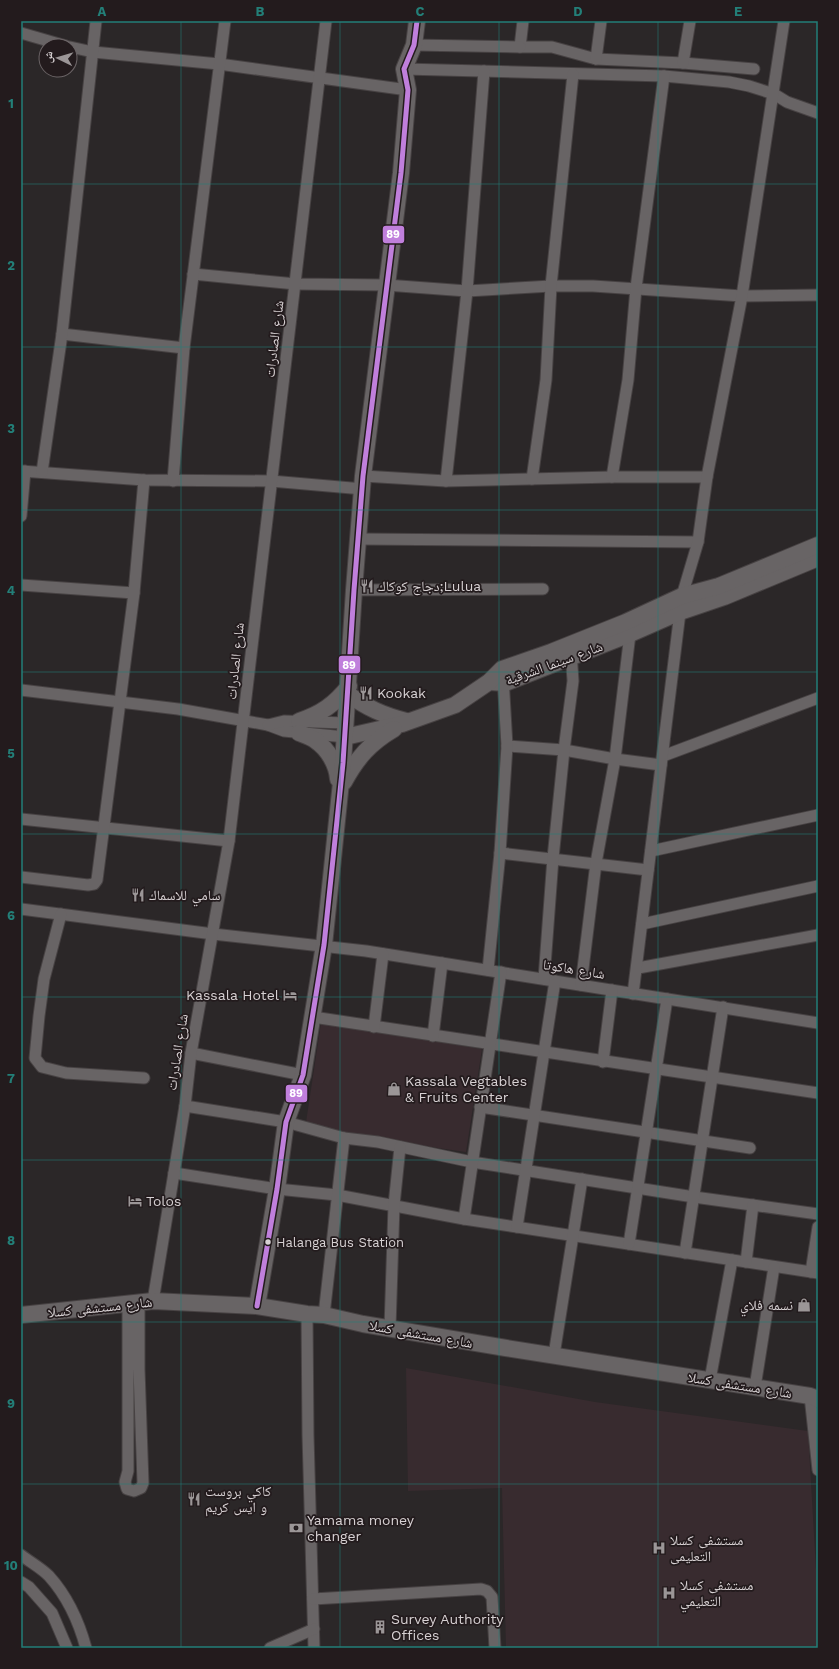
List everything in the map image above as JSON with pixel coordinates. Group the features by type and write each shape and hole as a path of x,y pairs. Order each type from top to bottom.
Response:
{"main road":[{"path":"257,1306 277,1189 286,1122 303,1075 324,945 345,730 363,483 386,285 401,173 408,90 404,70 414,45 418,21"},
{"name":"شارع سينما الشرقية","path":"571,650 682,596 719,586 818,545"},
{"name":"شارع سينما الشرقية","path":"405,723 455,705 489,682 503,676 571,650 630,634 680,612 724,597 818,558"},
{"path":"348,690 366,707 405,723"},
{"path":"339,791 338,772 330,754 299,727 314,716 328,709 348,690"},
{"path":"345,730 405,723"},
{"path":"339,791 355,762 379,738 405,723"},
{"name":"شارع مستشفى كسلا","path":"21,1315 140,1302 257,1306 307,1314 324,1315 390,1328 755,1387 814,1398"}],"street":[{"path":"42,472 62,334 96,21"},
{"path":"173,481 184,348 192,274 225,21"},
{"name":"شارع الصادرات","path":"140,1302 174,1173 191,1053 229,840 326,21"},
{"path":"520,47 523,21"},
{"path":"596,59 601,21"},
{"path":"683,63 690,21"},
{"path":"633,994 638,968 648,870 682,596 698,542 707,477 742,296 784,21"},
{"path":"21,33 38,38"},
{"path":"414,45 552,47 596,59 683,63 754,69"},
{"path":"78,49 93,52 219,64 408,90"},
{"path":"404,70 664,76 729,82 749,86 774,94 787,102 818,112"},
{"path":"446,481 468,291 484,71"},
{"path":"532,479 546,380 551,286 573,74"},
{"path":"612,477 628,380 636,288 664,76"},
{"path":"192,274 296,284 386,285 468,291 551,286 636,288 742,296 818,295"},
{"path":"62,334 184,348"},
{"path":"21,516 23,471 144,480 363,483 612,477 707,477"},
{"path":"21,877 94,884 97,880 134,593 144,480"},
{"path":"358,539 698,542"},
{"path":"21,585 134,593"},
{"path":"354,590 544,589"},
{"path":"581,985 596,863 615,759 630,634"},
{"path":"544,979 552,858 573,681 571,650"},
{"path":"488,970 500,853 507,746 503,676"},
{"path":"21,690 120,701 244,720 268,725 284,731 299,727 345,730"},
{"path":"507,746 564,750 615,759 662,761 818,698"},
{"path":"651,850 818,815"},
{"path":"21,819 229,840"},
{"path":"500,853 648,870"},
{"path":"642,924 818,886"},
{"name":"شارع هاكوتا","path":"21,909 213,934 324,945 818,1023"},
{"path":"61,914 44,979 35,1058 42,1067 66,1073 144,1078"},
{"path":"638,968 818,935"},
{"path":"374,1027 383,954"},
{"path":"433,1036 442,963"},
{"path":"464,1219 501,972"},
{"path":"517,1227 527,1171 555,981"},
{"path":"603,1062 612,990"},
{"path":"629,1244 667,998"},
{"path":"685,1253 723,1007"},
{"path":"313,1018 818,1093"},
{"path":"191,1053 303,1075"},
{"path":"184,1106 286,1122 344,1138 378,1142 472,1162 694,1197 818,1214"},
{"path":"480,1107 750,1148"},
{"path":"324,1315 344,1138"},
{"path":"390,1328 394,1205 400,1147"},
{"path":"174,1173 277,1189 337,1195 464,1219 815,1273 818,1227"},
{"path":"554,1355 582,1179"},
{"path":"746,1262 753,1205"},
{"path":"710,1380 732,1260"},
{"path":"755,1387 774,1267"},
{"path":"140,1302 139,1369 143,1483 141,1488 134,1491 128,1489 125,1482 128,1471 140,1302"},
{"path":"307,1314 308,1435 314,1648"},
{"path":"814,1398 818,1470"},
{"path":"21,1555 48,1576 68,1602 83,1634 86,1648"},
{"path":"21,1582 29,1587 52,1613 67,1648"},
{"path":"313,1599 486,1590 492,1597 494,1648"},
{"path":"270,1648 314,1629"}],"shaded area":[{"name":"Kassala Vegtables & Fruits Center","path":"321,1023 482,1049 466,1152 305,1129"},
{"name":"مستشفى كسلا التعليمى","path":"406,1368 595,1402 808,1431 818,1604 818,1648 506,1648 502,1488 408,1491"}],"transit line":[{"name":"89","path":"257,1306 277,1189 286,1122 303,1075 324,945 343,763 363,476 401,173 408,90 404,69 414,45 417,21"}],"place":[{"name":"دجاج كوكاك;Lulua","path":"367,586"},
{"name":"Kookak","path":"366,693"},
{"name":"سامي للاسماك","path":"138,895"},
{"name":"Kassala Hotel","path":"290,995"},
{"name":"Kassala Vegtables & Fruits Center","path":"394,1089"},
{"name":"Tolos","path":"135,1201"},
{"name":"Halanga Bus Station","path":"268,1242"},
{"name":"نسمه فلاي","path":"804,1305"},
{"name":"كاكي بروست و ايس كريم","path":"194,1499"},
{"name":"Yamama money changer","path":"296,1528"},
{"name":"مستشفى كسلا التعليمى","path":"659,1548"},
{"name":"مستشفى كسلا التعليمي","path":"669,1593"},
{"name":"Survey Authority Offices","path":"380,1627"}]}
